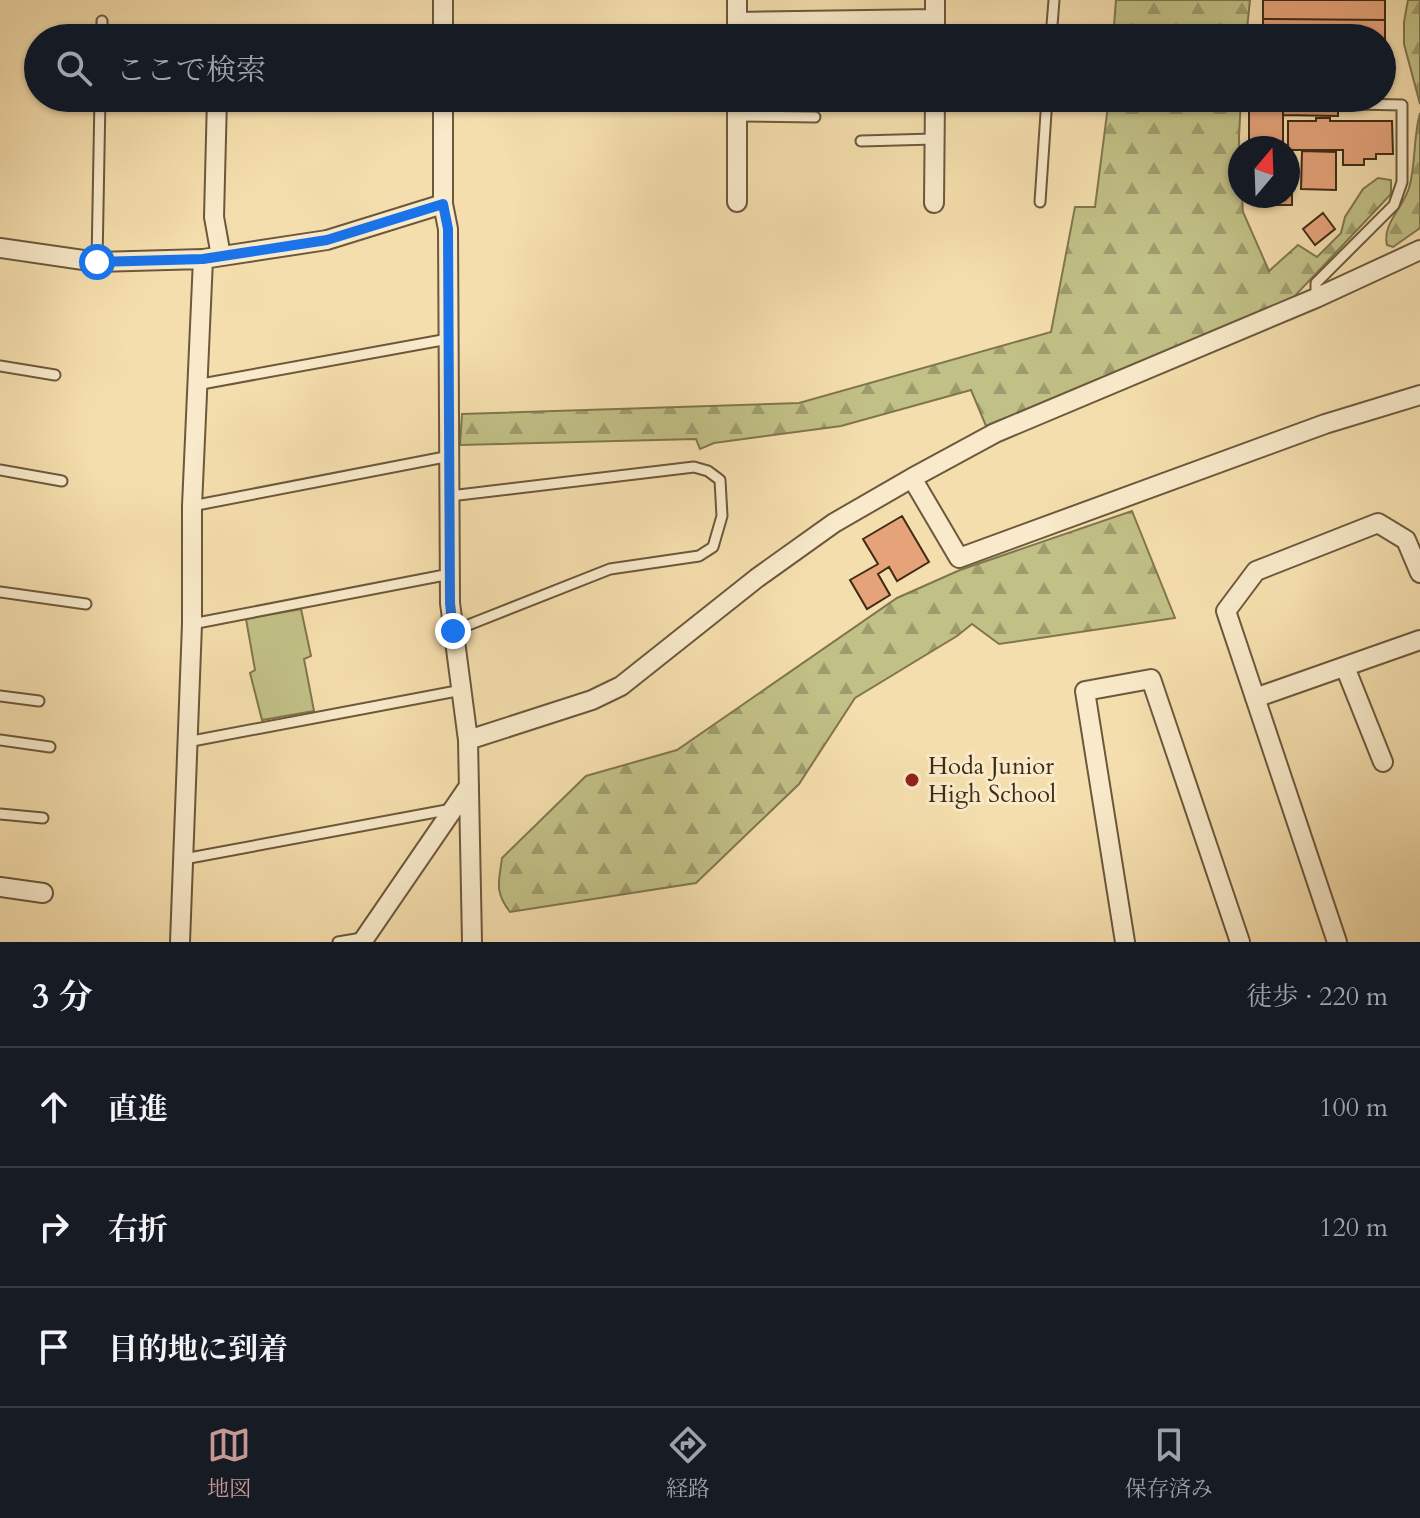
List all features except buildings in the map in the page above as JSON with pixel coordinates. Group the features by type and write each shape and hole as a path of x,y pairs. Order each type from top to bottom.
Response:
{"street":[{"path":"443,0 443,24"},
{"path":"737,0 737,24"},
{"path":"845,24 935,19"},
{"path":"180,942 192,624 196,385 212,257 217,112"},
{"path":"443,112 443,204 448,229 450,603 468,740 472,942"},
{"path":"737,112 737,202"},
{"path":"934,203 935,112"},
{"path":"0,248 97,262 212,257 327,240 443,204"},
{"path":"468,740 592,700 621,686 757,578 834,523 995,433 1316,298 1420,250"},
{"path":"912,478 959,558 1325,424 1420,395"},
{"path":"1337,942 1226,611 1256,571 1378,523 1406,540 1420,573"},
{"path":"1255,698 1420,640"},
{"path":"1345,667 1383,762"},
{"path":"1125,942 1085,691 1151,679 1240,942"},
{"path":"364,940 469,786"},
{"path":"0,887 43,893"}],"lane":[{"path":"1052,24 1054,0"},
{"path":"1316,298 1316,283 1394,205 1402,182 1402,105 1396,105"},
{"path":"97,262 100,112"},
{"path":"776,112 815,117"},
{"path":"1040,202 1046,112"},
{"path":"861,141 934,139"},
{"path":"196,385 448,339"},
{"path":"0,366 55,375"},
{"path":"192,506 450,456"},
{"path":"450,496 694,467 708,471 720,480 722,516 713,547 699,556 610,569 453,631"},
{"path":"0,470 62,481"},
{"path":"192,624 450,574"},
{"path":"0,592 86,604"},
{"path":"187,742 462,690"},
{"path":"0,696 39,701"},
{"path":"0,740 50,747"},
{"path":"184,859 453,809"},
{"path":"0,814 43,818"},
{"path":"338,942 364,940"}],"green space":[{"path":"1116,0 1250,0 1247,24 1114,24"},
{"path":"1408,0 1420,0 1420,104 1404,44"},
{"path":"1107,112 1240,112 1239,136 1228,136 1228,208 1243,208 1269,271 1298,245 1317,257 1341,233 1345,217 1363,189 1378,178 1391,180 1391,194 1292,299 986,426 971,390 841,426 714,443 700,449 696,439 460,445 462,414 799,403 1051,332 1075,207 1095,207"},
{"path":"1420,113 1420,228 1393,247 1387,245 1387,230 1409,188"},
{"path":"1132,511 1175,618 999,644 972,624 855,698 799,784 696,883 510,912 505,905 499,886 502,858 586,776 677,750 897,598 960,570"},
{"path":"301,609 311,656 304,659 314,711 262,720 250,673 255,670 246,619"}],"place":[{"name":"Hoda Junior High School","path":"912,780"}],"route":[{"path":"97,262 203,259 327,240 443,204 448,229 450,603 453,631"}]}
